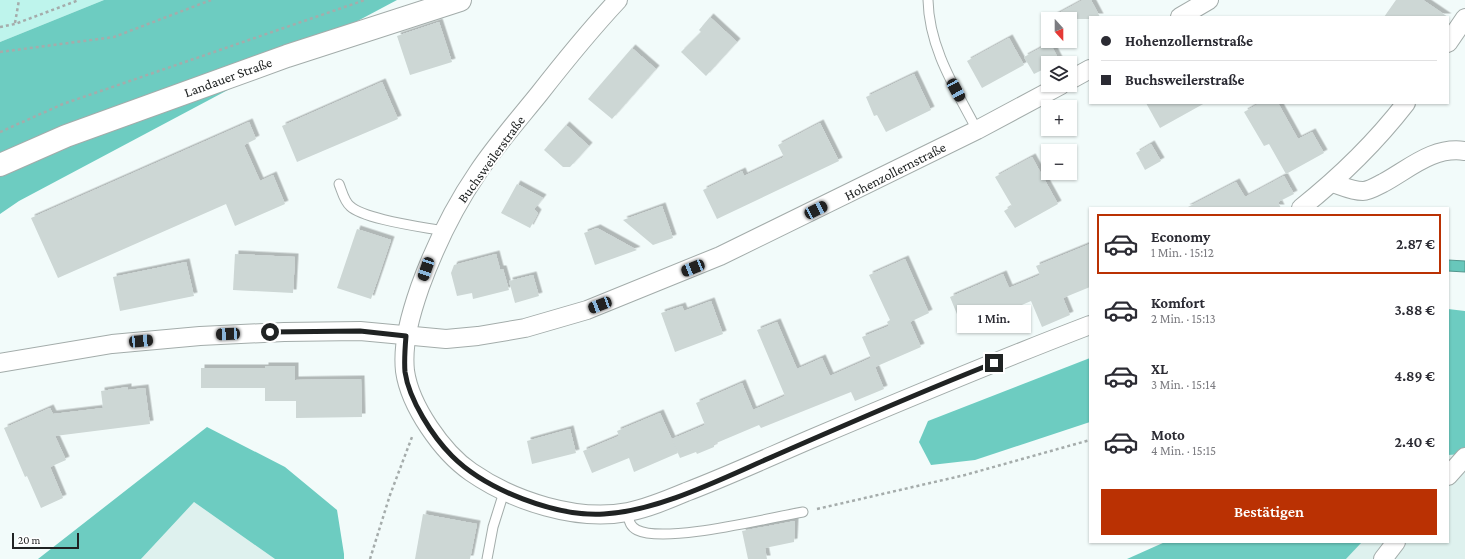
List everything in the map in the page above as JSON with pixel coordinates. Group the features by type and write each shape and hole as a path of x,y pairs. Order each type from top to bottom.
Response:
{"main road":[{"name":"Landauer Straße","path":"0,165 66,136 287,56 460,0"}],"street":[{"name":"Buchsweilerstraße","path":"618,0 564,62 478,171 442,231 413,306 406,336 405,374 421,413 437,438 462,466 483,481 504,492 534,503 576,514 602,515 627,512 655,504 708,484 952,380 1089,325"},
{"path":"1182,16 1210,0"},
{"path":"1449,42 1465,18"},
{"path":"1077,76 1089,70"},
{"name":"Hohenzollernstraße","path":"0,363 112,344 200,336 284,332 353,331 384,332 406,336 446,339 478,336 525,328 587,310 720,256 789,224 977,130 1048,92"},
{"path":"1302,207 1333,183 1390,124 1405,104"},
{"path":"1333,183 1353,190 1364,191 1378,186 1419,161 1435,154 1452,150 1465,151"},
{"path":"1449,475 1465,457"},
{"path":"1383,559 1395,543"}],"lane":[{"path":"928,0 931,31 938,54 948,77 977,130"},
{"path":"339,184 349,206 356,211 390,221 442,231"},
{"path":"487,559 493,527 504,492"},
{"path":"627,512 630,524 636,529 651,535 710,529 803,512"}],"path":[{"path":"15,24 18,0"},
{"path":"0,26 15,24 79,0"},
{"path":"0,52 114,37 211,0"},
{"path":"0,132 63,104 365,0"},
{"path":"370,559 390,494 421,413"},
{"path":"803,512 966,475 1089,440"}],"shaded area":[{"path":"0,0 104,0 0,42"},
{"path":"104,0 397,0 19,201 0,214 0,42"},
{"path":"1449,260 1465,261 1465,272 1449,271"},
{"path":"1449,309 1465,311 1465,454 1449,455"},
{"path":"1089,358 1089,422 975,460 931,465 919,442 928,421"},
{"path":"207,427 285,467 337,510 344,559 275,559 194,502 141,559 38,559"},
{"path":"1465,454 1465,559 1346,559 1361,543 1449,543 1449,455"},
{"path":"194,502 275,559 141,559"},
{"path":"1163,543 1361,543 1346,559 1127,559"}],"building":[{"path":"1083,0 1091,0 1099,16 1089,16 1089,19 1077,19 1077,12 1061,12"},
{"path":"1396,0 1423,0 1447,16 1385,16"},
{"path":"710,17 737,42 706,76 681,52 701,32 699,30"},
{"path":"439,22 452,62 410,75 397,36"},
{"path":"1009,38 1024,65 982,88 967,61"},
{"path":"632,48 656,69 612,119 588,99"},
{"path":"1041,48 1053,48 1057,56 1041,56 1041,70 1034,74 1024,57"},
{"path":"914,74 931,110 886,132 877,115 874,116 866,97"},
{"path":"382,82 398,119 297,162 282,126"},
{"path":"1147,104 1203,104 1160,128"},
{"path":"1258,104 1279,104 1298,139 1312,132 1324,153 1286,174 1269,144 1264,146 1244,112"},
{"path":"249,122 256,139 244,145 260,181 273,175 285,204 235,226 226,204 58,278 31,218"},
{"path":"820,123 839,161 717,219 703,190 742,171 744,176 784,157 778,145"},
{"path":"566,125 589,146 570,167 563,167 544,150"},
{"path":"1151,144 1161,161 1145,170 1136,153"},
{"path":"1032,157 1041,173 1041,180 1045,180 1058,204 1015,228 1004,211 1012,206 995,177"},
{"path":"1284,176 1294,194 1278,202 1280,207 1188,207 1236,182 1245,197"},
{"path":"517,184 543,198 534,209 538,213 530,228 501,213"},
{"path":"662,206 673,238 653,245 623,220"},
{"path":"597,228 637,250 595,265 584,233"},
{"path":"357,229 391,240 371,299 337,288"},
{"path":"1089,244 1089,287 1063,298 1070,315 1042,327 1031,301 983,322 981,316 961,324 950,297 1003,274 1009,288 1040,275 1036,266"},
{"path":"235,254 295,257 293,293 233,290"},
{"path":"496,254 500,269 503,269 509,290 473,299 472,293 457,296 451,273 454,265"},
{"path":"905,259 929,313 910,322 921,347 875,367 884,389 855,401 851,392 761,428 759,425 714,444 714,447 697,454 696,452 680,458 672,439 705,425 696,403 742,383 753,410 785,396 757,330 777,322 797,369 822,358 830,376 871,358 862,337 889,326 887,322 890,320 869,275"},
{"path":"186,262 194,296 120,311 113,277"},
{"path":"533,275 539,296 515,303 509,281"},
{"path":"711,301 723,334 675,352 661,313 682,306 684,311"},
{"path":"265,366 295,366 295,380 361,379 362,417 296,418 296,401 265,401 265,388 201,388 201,368 265,368"},
{"path":"128,387 128,390 145,388 150,424 55,436 66,460 50,467 63,498 41,508 27,476 25,477 4,428 50,408 53,414 103,408 101,391"},
{"path":"660,413 678,453 634,472 629,458 592,473 583,451 619,436 617,431"},
{"path":"570,429 576,453 532,464 527,441"},
{"path":"423,514 477,524 470,559 415,559"},
{"path":"795,521 794,542 765,548 767,559 748,559 742,531"}],"route":[{"path":"270,332 360,331 384,332 406,336 404,359 405,374 412,394 421,413 446,450 462,466 483,481 504,492 534,503 576,514 602,515 627,512 655,504 708,484 869,414 994,363"}]}
